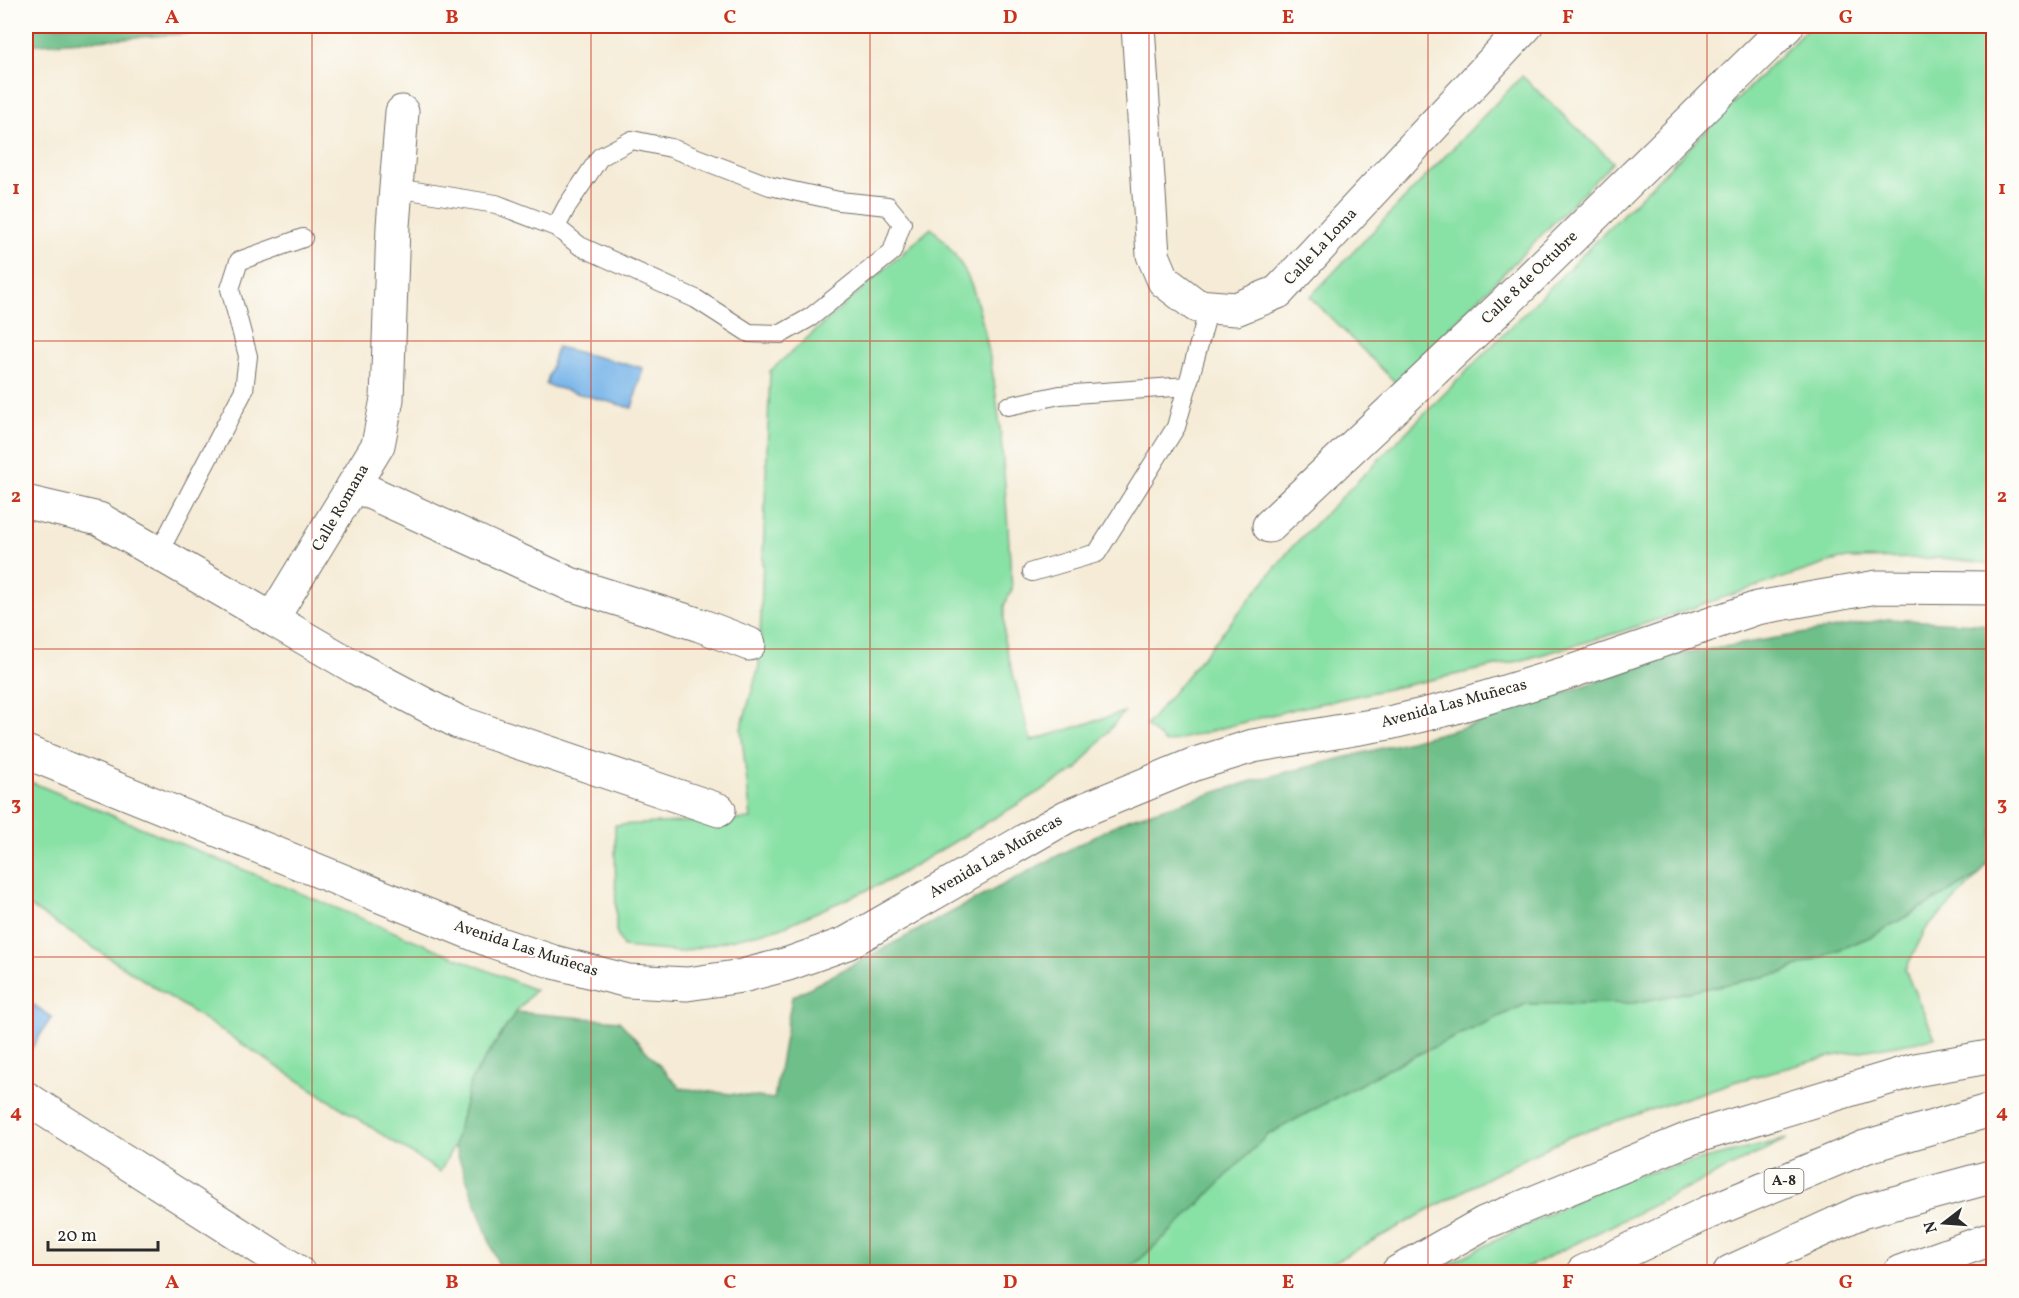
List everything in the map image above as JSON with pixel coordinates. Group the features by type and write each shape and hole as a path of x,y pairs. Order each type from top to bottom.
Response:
{"main road":[{"name":"Calle La Loma","path":"1138,26 1153,255 1164,281 1197,306 1236,309 1278,292 1526,26"},
{"name":"Calle 8 de Octubre","path":"1269,526 1500,309 1787,26"},
{"name":"Calle Romana","path":"272,619 378,445 387,399 396,188 402,112"},
{"path":"354,484 570,584 700,625 748,644"},
{"path":"28,509 99,519 356,668 458,722 719,810"},
{"name":"Avenida Las Muñecas","path":"26,752 491,940 554,962 628,981 687,984 742,976 788,964 847,943 1066,817 1195,764 1243,749 1389,723 1452,708 1573,671 1757,608 1877,587 1994,588"},
{"path":"1398,1272 1484,1223 1691,1138 1915,1070 1994,1056"},
{"path":"26,1098 298,1272"},
{"name":"A-8","path":"1583,1272 1707,1213 1865,1147 1994,1109"},
{"path":"1730,1272 1861,1212 1994,1176"},
{"path":"1900,1272 1994,1238"}],"lane":[{"path":"396,188 423,190 496,204 556,227 580,246 696,299 749,333 781,334 811,317 892,252 902,223 888,206 838,201 770,186 671,148 632,140 600,157 567,206 556,227"},
{"path":"159,552 244,390 248,356 230,289 238,261 303,238"},
{"path":"1032,572 1097,552 1176,427 1209,308"},
{"path":"1008,406 1060,395 1188,386"}],"green space":[{"path":"26,26 295,26 26,45"},
{"path":"1810,26 1993,26 1993,564 1942,558 1840,559 1614,634 1519,661 1290,710 1166,743 1146,726 1293,546"},
{"path":"1522,76 1613,162 1396,383 1310,297"},
{"path":"931,228 945,242 968,277 975,296 992,367 1005,479 1012,589 1004,606 1004,640 1031,741 1124,712 1076,770 888,881 780,928 680,952 623,947 616,931 615,825 751,819 741,729 759,666 770,371"},
{"path":"1888,619 1993,625 1993,855 1979,875 1872,936 1782,973 1634,1003 1526,1004 1397,1064 1267,1135 1182,1221 1126,1272 501,1272 454,1145 471,1080 516,1012 619,1021 680,1088 774,1099 792,997 1125,820 1252,781 1473,725 1665,657"},
{"path":"26,780 535,990 516,1012 471,1080 454,1145 440,1172 26,904"},
{"path":"1979,875 1926,929 1905,970 1935,1038 1828,1057 1737,1081 1566,1138 1489,1177 1316,1272 1126,1272 1182,1221 1267,1135 1397,1064 1526,1004 1634,1003 1782,973 1872,936"},
{"path":"1787,1139 1518,1272 1433,1272 1614,1181"}],"water":[{"path":"557,347 643,368 632,408 546,385"},
{"path":"26,1000 52,1017 28,1054 26,1052"}]}
